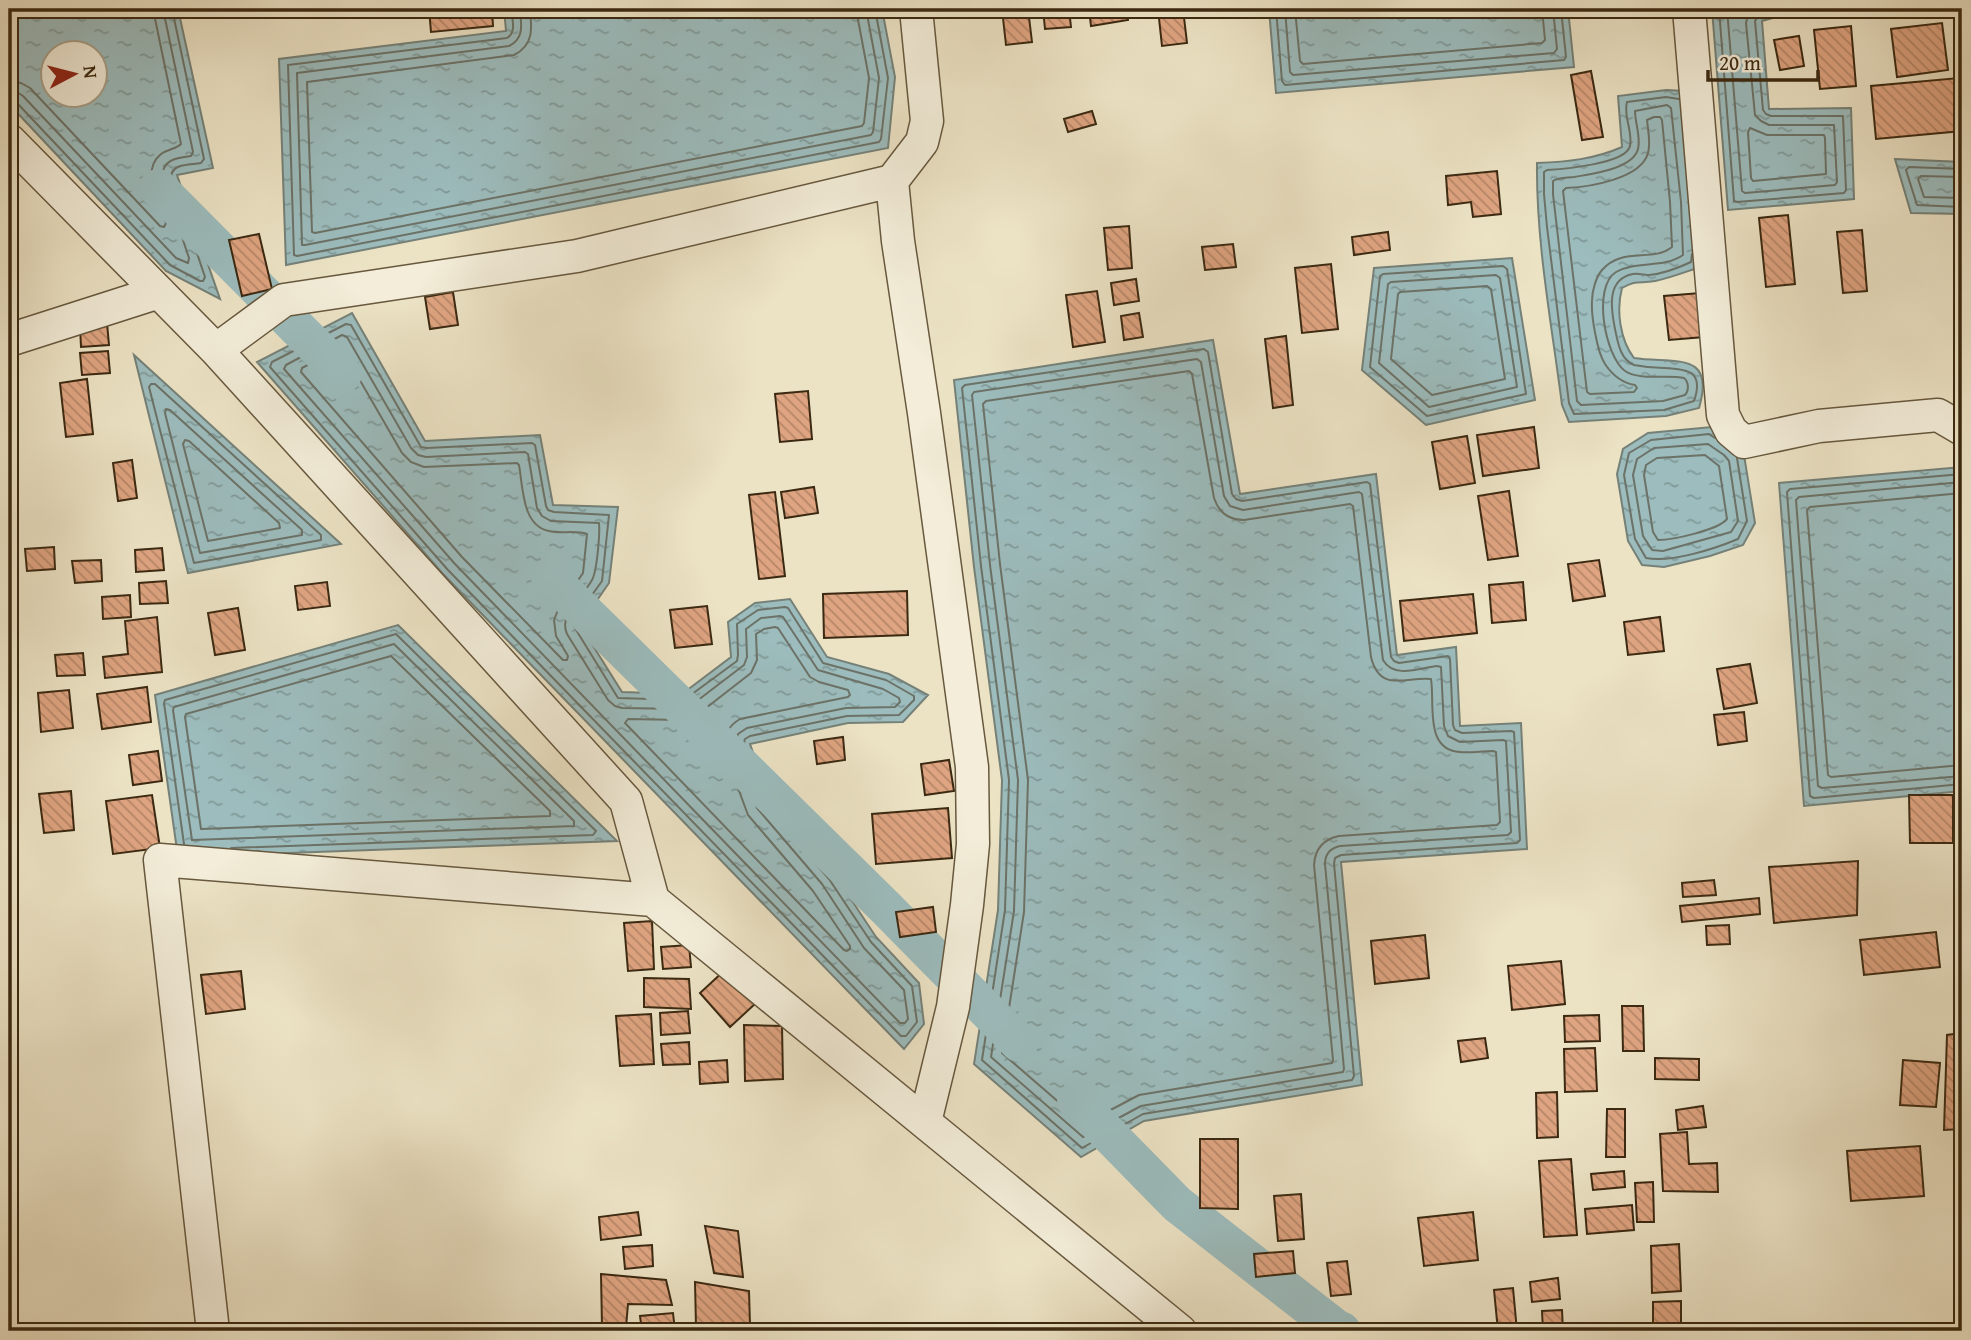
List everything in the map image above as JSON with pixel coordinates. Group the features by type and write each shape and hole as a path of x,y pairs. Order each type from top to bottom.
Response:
{"street":[{"path":"216,350 284,300 577,256 892,181 922,142 927,121 916,9"},
{"path":"1689,9 1723,415 1731,431 1744,442 1819,426 1938,415 1962,429"},
{"path":"9,140 216,350 626,801 653,900"},
{"path":"892,181 898,241 972,767 973,844 964,930 953,1007 925,1122"},
{"path":"9,340 159,292"},
{"path":"213,1331 160,860 653,900 1180,1331"}],"water":[{"path":"9,9 178,9 213,168 177,175 220,299 166,271 9,104"},
{"path":"504,9 882,9 895,77 888,148 286,265 279,59 506,31"},
{"path":"1269,9 1568,9 1574,67 1276,93"},
{"path":"1712,9 1805,9 1762,21 1769,109 1851,108 1854,199 1728,210"},
{"path":"1666,90 1685,91 1700,267 1650,282 1627,285 1622,288 1619,315 1625,343 1634,358 1677,361 1696,368 1702,377 1703,389 1699,408 1666,416 1569,422 1562,405 1545,284 1537,163 1581,159 1622,147 1618,96"},
{"path":"1895,159 1962,162 1962,214 1911,213"},
{"path":"1512,258 1535,400 1426,425 1362,370 1374,268"},
{"path":"352,313 425,441 540,435 553,505 618,507 609,583 580,625 622,692 682,694 731,657 728,622 755,603 790,599 827,657 889,674 928,695 903,722 848,723 750,744 770,800 835,875 876,937 919,983 924,1024 904,1049 443,574 257,362"},
{"path":"1213,340 1240,494 1376,474 1397,655 1456,647 1460,726 1521,723 1527,849 1341,862 1362,1085 1144,1121 1081,1157 974,1064 998,910 1002,780 974,567 954,380"},
{"path":"134,355 341,544 188,573"},
{"path":"1712,427 1744,455 1755,523 1743,545 1664,567 1642,565 1628,541 1617,474 1623,449 1648,433"},
{"path":"1962,467 1962,791 1804,806 1779,483"},
{"path":"398,625 617,841 178,857 155,695"}],"building":[{"path":"276,9 303,9 303,15 277,18"},
{"path":"429,9 492,9 493,26 431,32"},
{"path":"1002,9 1028,9 1032,42 1006,45"},
{"path":"1043,9 1069,9 1071,27 1045,29"},
{"path":"1089,9 1127,9 1128,20 1091,26"},
{"path":"1158,9 1183,9 1187,43 1162,46"},
{"path":"1942,23 1948,70 1897,77 1891,29"},
{"path":"1851,26 1856,86 1820,89 1814,30"},
{"path":"1799,36 1804,66 1780,70 1774,40"},
{"path":"1591,71 1603,137 1582,140 1571,75"},
{"path":"1959,78 1962,131 1876,139 1871,86"},
{"path":"1092,111 1096,124 1068,132 1064,119"},
{"path":"1497,171 1501,214 1473,217 1471,202 1448,205 1446,176"},
{"path":"1788,215 1795,284 1766,287 1759,218"},
{"path":"1129,226 1132,268 1108,270 1104,228"},
{"path":"1862,230 1867,291 1843,293 1837,232"},
{"path":"1388,232 1390,250 1354,255 1352,237"},
{"path":"259,234 272,289 242,296 229,240"},
{"path":"1233,244 1236,267 1205,270 1202,247"},
{"path":"1331,264 1338,329 1302,333 1295,268"},
{"path":"1136,279 1139,301 1114,305 1111,283"},
{"path":"1097,291 1105,342 1073,347 1066,295"},
{"path":"453,292 458,325 430,329 425,297"},
{"path":"1700,293 1704,337 1669,340 1664,296"},
{"path":"1139,313 1143,337 1124,340 1121,316"},
{"path":"107,323 109,345 81,347 80,326"},
{"path":"1286,336 1293,405 1273,408 1265,339"},
{"path":"108,351 110,373 82,375 80,353"},
{"path":"14,361 16,383 9,383 9,362"},
{"path":"87,379 93,434 66,437 60,383"},
{"path":"808,391 812,439 780,442 775,394"},
{"path":"1534,427 1539,468 1483,476 1477,435"},
{"path":"1467,436 1475,483 1440,489 1432,442"},
{"path":"132,460 137,498 118,501 113,463"},
{"path":"814,487 818,513 785,518 781,492"},
{"path":"1509,491 1518,556 1488,560 1478,496"},
{"path":"775,492 785,576 759,579 749,495"},
{"path":"54,547 55,569 27,571 25,549"},
{"path":"162,548 164,570 136,572 135,550"},
{"path":"101,560 102,581 75,583 72,561"},
{"path":"1599,560 1605,596 1573,601 1568,564"},
{"path":"166,581 168,603 140,604 139,583"},
{"path":"327,582 330,606 298,610 295,586"},
{"path":"1523,582 1526,620 1492,623 1489,585"},
{"path":"907,591 908,635 824,638 823,594"},
{"path":"1473,594 1477,633 1404,641 1400,601"},
{"path":"130,595 131,617 103,619 102,597"},
{"path":"707,606 712,644 675,648 670,610"},
{"path":"238,608 245,650 215,655 208,613"},
{"path":"157,617 162,672 105,678 103,657 128,654 125,621"},
{"path":"1660,617 1664,651 1628,655 1624,622"},
{"path":"83,653 85,675 57,676 55,655"},
{"path":"1750,664 1757,703 1724,709 1717,669"},
{"path":"147,687 151,722 102,729 97,694"},
{"path":"69,690 73,728 41,732 38,693"},
{"path":"1744,712 1747,741 1718,745 1714,715"},
{"path":"843,737 845,760 817,764 814,741"},
{"path":"158,751 162,781 133,785 129,755"},
{"path":"949,760 954,791 925,795 921,764"},
{"path":"71,791 74,830 44,833 39,794"},
{"path":"152,795 160,848 113,854 106,801"},
{"path":"1909,795 1953,795 1953,843 1910,843"},
{"path":"948,808 952,858 876,864 872,814"},
{"path":"1858,861 1857,915 1774,923 1769,867"},
{"path":"1714,880 1716,895 1683,897 1682,883"},
{"path":"1759,898 1760,914 1682,922 1680,906"},
{"path":"933,907 936,932 900,937 896,912"},
{"path":"652,921 654,969 628,971 624,923"},
{"path":"1729,925 1730,944 1707,945 1706,926"},
{"path":"1936,932 1940,967 1864,975 1860,940"},
{"path":"1425,935 1429,978 1375,984 1371,941"},
{"path":"689,945 691,967 663,969 661,947"},
{"path":"1561,961 1565,1004 1512,1010 1508,966"},
{"path":"725,970 756,1003 730,1027 700,993"},
{"path":"241,971 245,1009 206,1014 201,975"},
{"path":"644,978 689,979 691,1009 644,1007"},
{"path":"1622,1006 1643,1006 1644,1051 1623,1051"},
{"path":"688,1011 690,1033 661,1035 660,1013"},
{"path":"651,1014 654,1064 620,1066 616,1016"},
{"path":"1599,1015 1600,1041 1565,1042 1564,1016"},
{"path":"744,1025 782,1026 783,1079 745,1081"},
{"path":"1962,1033 1962,1129 1944,1130 1947,1035"},
{"path":"1485,1038 1488,1058 1461,1062 1458,1041"},
{"path":"689,1042 690,1064 663,1065 661,1044"},
{"path":"1595,1048 1597,1091 1565,1092 1564,1049"},
{"path":"1655,1058 1699,1059 1699,1080 1655,1079"},
{"path":"727,1060 728,1082 700,1084 699,1062"},
{"path":"1903,1060 1940,1063 1936,1107 1900,1105"},
{"path":"1557,1092 1558,1137 1537,1138 1536,1093"},
{"path":"1703,1106 1706,1127 1678,1130 1676,1110"},
{"path":"1607,1109 1625,1109 1625,1157 1606,1157"},
{"path":"1687,1132 1689,1164 1717,1163 1718,1192 1663,1191 1660,1134"},
{"path":"1200,1139 1238,1139 1238,1209 1200,1208"},
{"path":"1920,1146 1924,1196 1851,1201 1847,1151"},
{"path":"1571,1159 1577,1235 1544,1237 1539,1161"},
{"path":"1624,1171 1625,1187 1593,1190 1591,1174"},
{"path":"1653,1182 1654,1222 1637,1222 1635,1183"},
{"path":"1301,1194 1304,1239 1278,1241 1274,1196"},
{"path":"1632,1205 1634,1230 1587,1234 1585,1209"},
{"path":"638,1212 641,1235 601,1240 599,1217"},
{"path":"1473,1212 1478,1260 1424,1266 1418,1218"},
{"path":"705,1226 738,1231 743,1277 714,1273"},
{"path":"1679,1244 1681,1291 1652,1293 1651,1246"},
{"path":"652,1245 653,1266 625,1269 623,1247"},
{"path":"1293,1251 1295,1273 1256,1277 1254,1254"},
{"path":"1347,1261 1351,1294 1331,1296 1327,1263"},
{"path":"601,1274 666,1280 672,1305 628,1304 626,1327 602,1326"},
{"path":"1558,1278 1560,1299 1532,1302 1530,1282"},
{"path":"695,1282 749,1291 750,1325 696,1327"},
{"path":"1513,1288 1517,1331 1498,1331 1494,1290"},
{"path":"1681,1301 1681,1323 1653,1323 1653,1302"},
{"path":"1562,1310 1563,1331 1543,1331 1542,1311"},
{"path":"673,1313 675,1331 642,1331 640,1316"},
{"path":"988,1325 1054,1328 1054,1331 988,1331"}],"waterway":[{"path":"158,188 343,374"},
{"path":"550,578 886,908 1019,1043"},
{"path":"1076,1101 1177,1204 1342,1331"}]}
